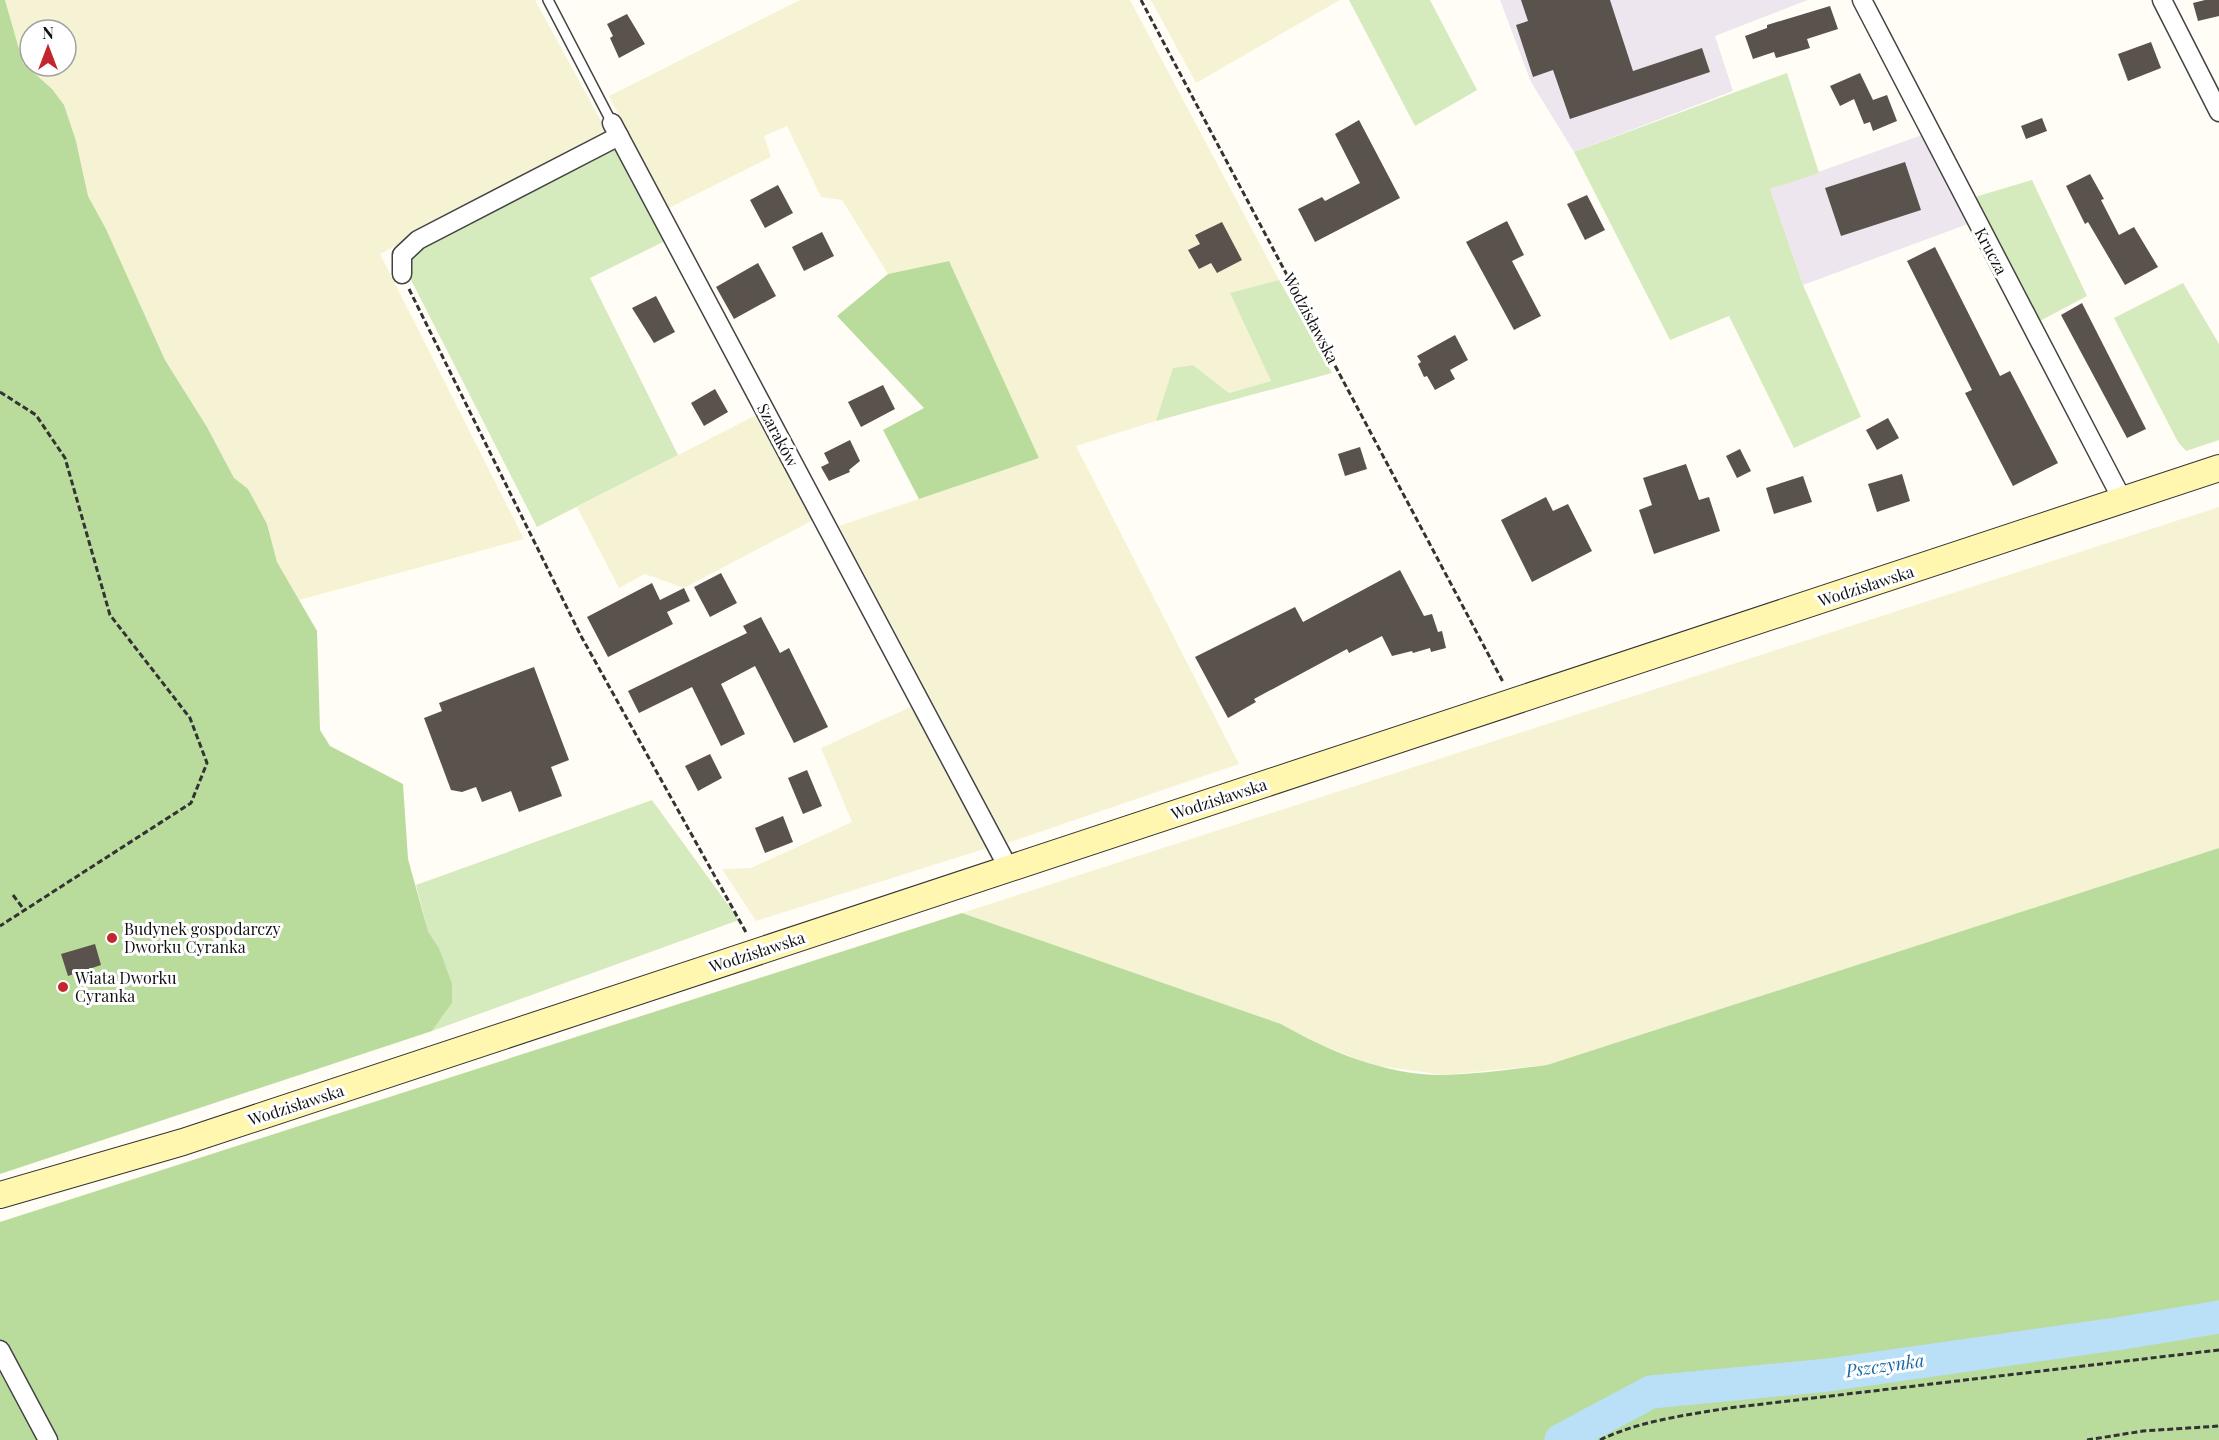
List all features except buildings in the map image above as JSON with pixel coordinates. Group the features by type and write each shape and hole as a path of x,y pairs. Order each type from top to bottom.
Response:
{"main road":[{"name":"Wodzisławska","path":"0,1195 194,1138 2219,468"}],"street":[{"name":"Krucza","path":"1862,0 2123,501"},
{"path":"2162,0 2219,112"},
{"path":"402,274 402,255 418,240 616,130"},
{"name":"Szaraków","path":"616,130 1009,869"},
{"path":"0,1350 48,1440"}],"lane":[{"name":"Szaraków","path":"548,0 616,130"}],"path":[{"name":"Wodzisławska","path":"1141,0 1513,702"},
{"path":"402,274 580,636 757,952"},
{"path":"0,392 36,416 65,458 110,615 190,718 207,763 191,803 0,926"},
{"path":"13,896 25,911"},
{"path":"1600,1440 1613,1434 1671,1418 1729,1408 2219,1350"},
{"path":"2087,1440 2142,1431 2219,1426"}],"shaded area":[{"path":"5,0 535,0 608,134 380,254 524,539 299,600 277,562 267,524 248,490 234,478 207,427 165,360 106,229 88,196 76,141 52,89 40,78 78,78 78,18 18,18 18,46"},
{"path":"800,0 1130,0 1279,280 1231,293 1271,381 1229,393 1193,365 1174,368 1156,421 1076,446 1239,764 1007,843 839,526 1039,458 948,261 888,274 842,200 821,197 787,126 764,136 771,157 667,209 609,96"},
{"path":"1151,0 1340,0 1196,83"},
{"path":"1500,0 1808,0 1715,36 1733,91 1574,152 1531,82"},
{"path":"1922,135 1968,224 1803,285 1770,189"},
{"path":"758,414 815,519 684,588 645,574 619,588 577,507"},
{"path":"2219,507 2219,848 1547,1065 1444,1075 1372,1065 1309,1040 1281,1024 962,913"},
{"path":"915,705 987,848 756,921 722,869 751,868 852,822 821,748"}],"green space":[{"path":"0,0 5,0 18,46 18,78 40,78 64,105 76,141 88,196 106,229 165,360 207,427 234,478 248,489 267,524 277,562 317,631 320,730 330,746 403,784 408,859 428,931 439,948 452,984 452,1003 432,1031 0,1174"},
{"path":"1349,0 1430,0 1477,90 1415,126"},
{"path":"1787,73 1819,173 1770,189 1803,285 1861,417 1794,448 1729,316 1670,340 1574,152"},
{"path":"617,145 667,240 590,278 678,455 537,527 407,272 407,262 414,250"},
{"path":"2032,180 2087,296 2038,322 1975,197"},
{"path":"949,261 1039,458 919,499 883,430 924,408 837,316 888,274"},
{"path":"1279,280 1332,373 1156,421 1173,368 1193,365 1229,393 1271,381 1230,293"},
{"path":"2183,283 2219,344 2219,440 2186,451 2178,442 2114,318"},
{"path":"652,800 739,920 432,1031 452,1003 439,948 428,931 416,885"},
{"path":"2219,848 2219,1440 0,1440 0,1222 962,913 1281,1024 1339,1053 1381,1067 1446,1075 1547,1065"}],"waterway":[{"name":"Pszczynka","path":"1561,1440 1651,1392 1828,1375 2219,1317"}],"place":[{"name":"Budynek gospodarczy Dworku Cyranka","path":"112,938"},
{"name":"Wiata Dworku Cyranka","path":"63,987"}]}
